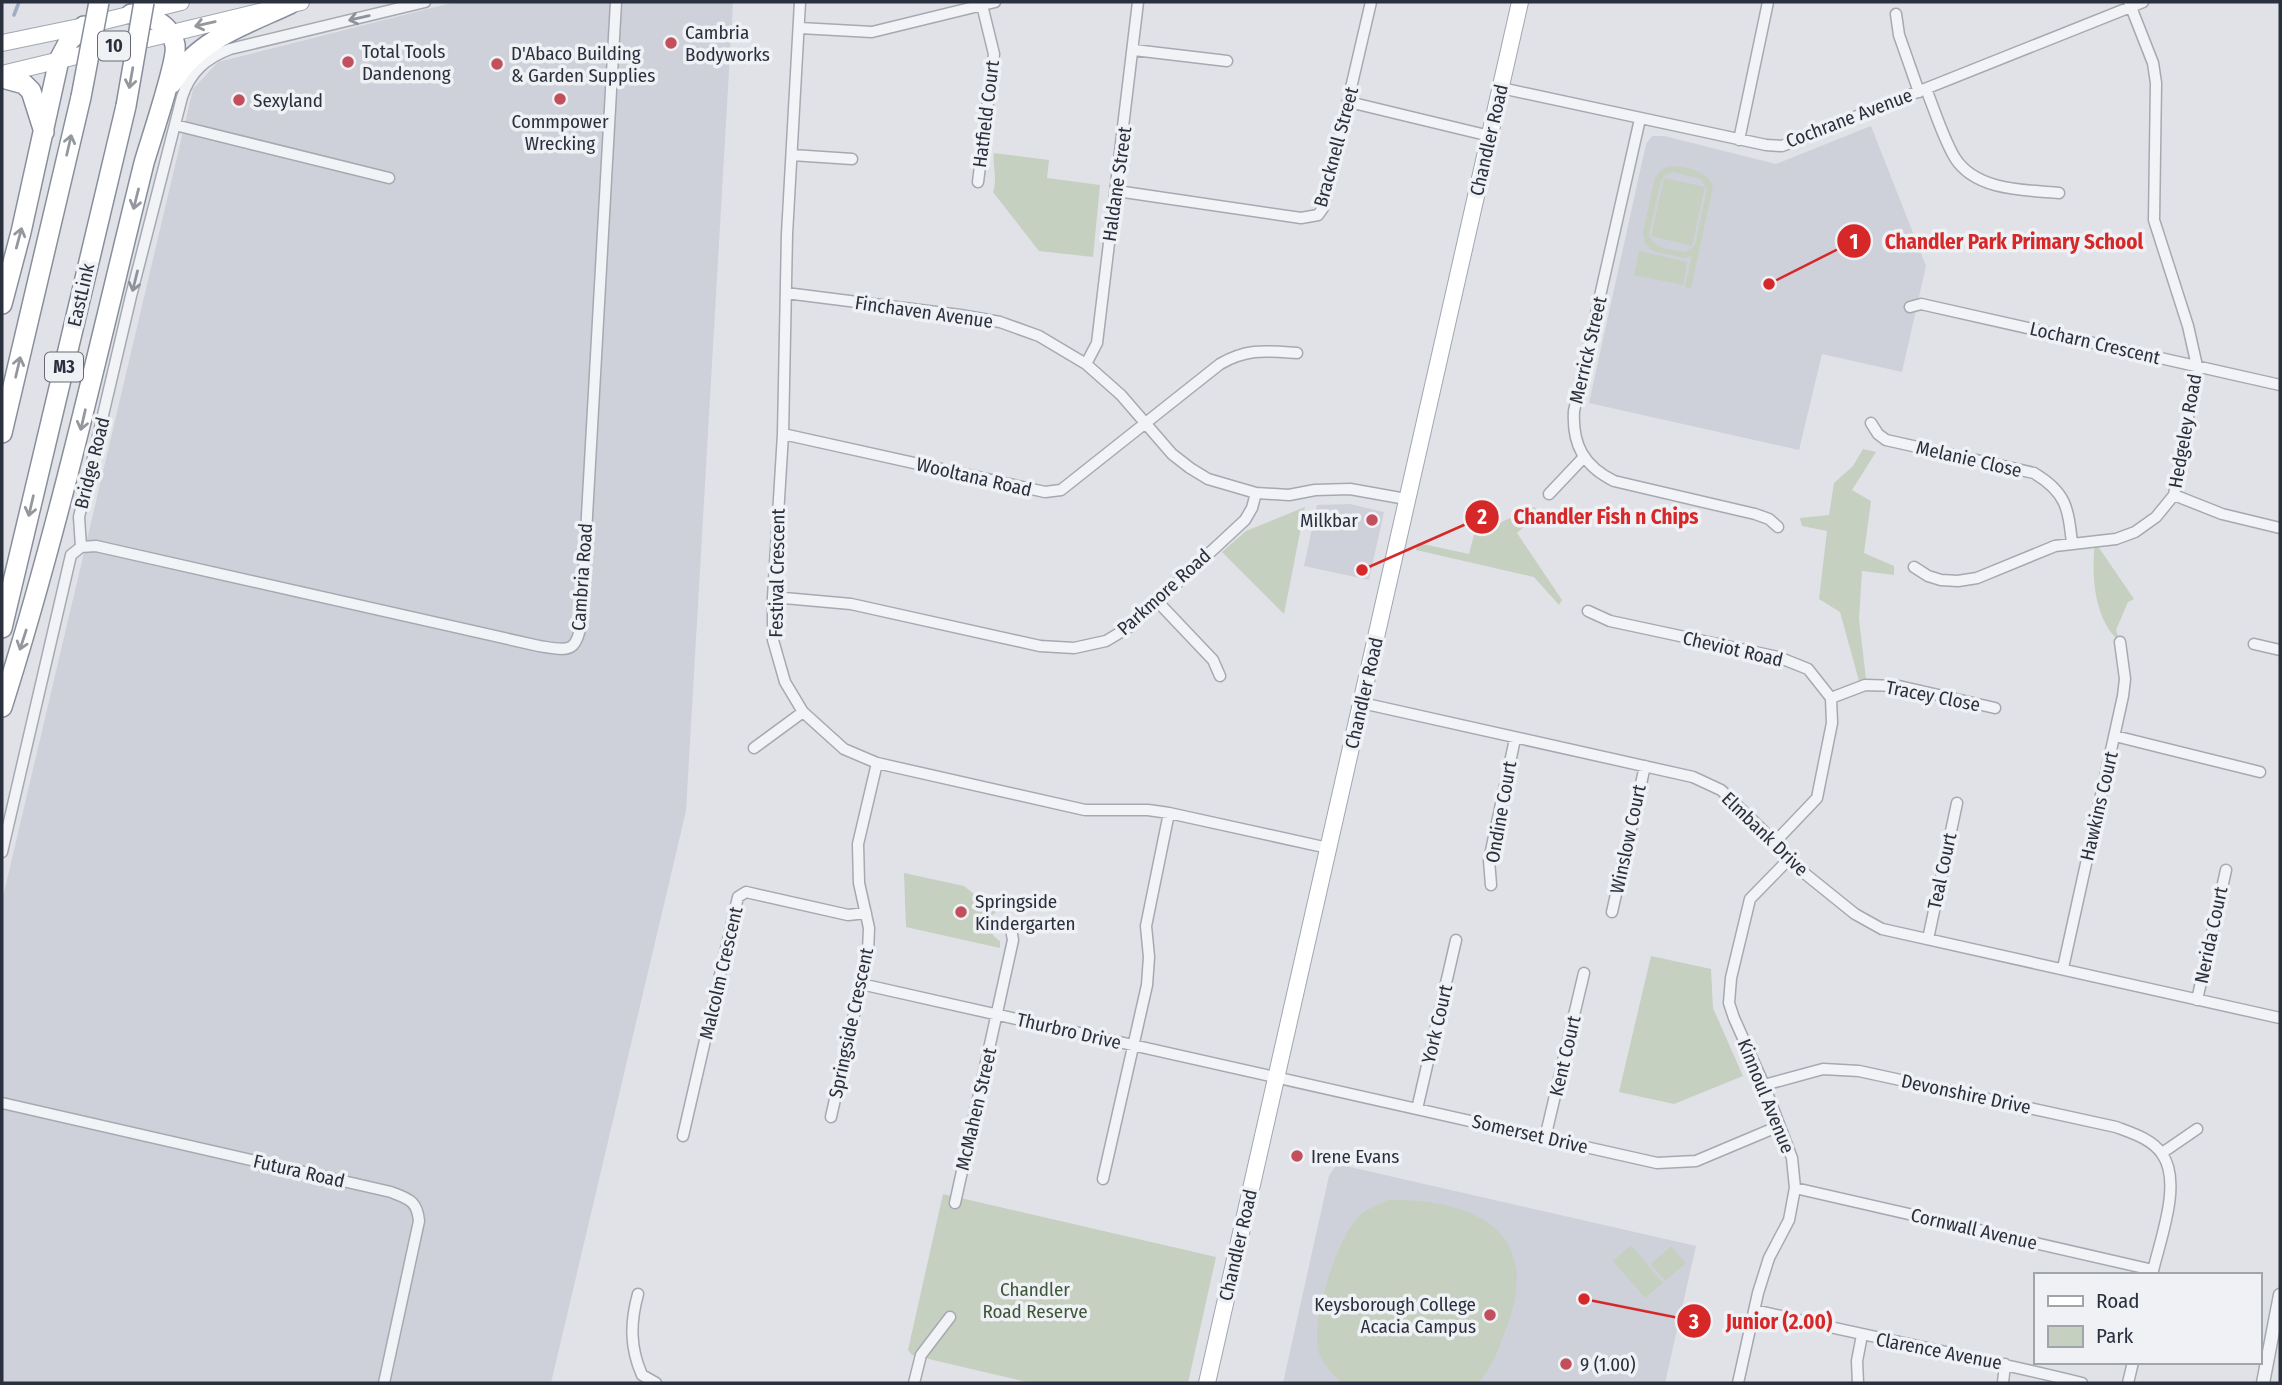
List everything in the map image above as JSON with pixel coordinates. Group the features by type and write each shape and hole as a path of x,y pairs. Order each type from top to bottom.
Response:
{"highway":[{"name":"M3","path":"2,433 80,97 99,2"},
{"path":"152,133 172,83 183,66 207,44 296,3"},
{"path":"2,706 59,517 152,133 175,54 175,46 168,33 155,19 144,15 138,8"},
{"name":"EastLink","path":"2,628 126,106 138,8"},
{"path":"2,304 59,60 69,41 84,26"},
{"path":"2,76 24,84 31,91 44,133"}],"main road":[{"name":"10","path":"2,43 84,26 138,8 181,2"},
{"name":"Chandler Road","path":"1207,1383 1520,2"},
{"name":"10","path":"2,76 296,3"}],"street":[{"path":"240,28 269,39 425,2"},
{"name":"Cambria Road","path":"81,547 96,546 539,646 564,650 573,647 580,637 582,622 616,2"},
{"name":"Festival Crescent","path":"800,2 773,639 785,682 803,712 844,749 877,764 1085,810 1148,810 1170,813 1328,848"},
{"path":"800,28 872,32 995,2"},
{"name":"Haldane Street","path":"1086,364 1097,343 1139,2"},
{"name":"Bracknell Street","path":"1116,191 1301,218 1318,215 1323,208 1371,2"},
{"path":"1739,140 1768,2"},
{"name":"Cochrane Avenue","path":"1501,88 1739,140 1782,146 2130,4 2143,2"},
{"name":"Hedgeley Road","path":"1914,567 1941,580 1977,578 2031,555 2072,542 2116,539 2135,532 2156,517 2174,495 2197,366 2188,326 2154,220 2157,83 2153,63 2130,4"},
{"name":"Hatfield Court","path":"978,182 994,54 982,5"},
{"path":"1896,14 1899,35 1956,159 1974,177 2010,189 2059,193"},
{"name":"Bridge Road","path":"2,852 71,555 81,547 79,517 131,296 184,90 193,74 217,53 269,39"},
{"path":"1135,50 1227,61"},
{"path":"1349,102 1490,136"},
{"name":"Merrick Street","path":"1584,457 1573,426 1574,411 1640,119"},
{"path":"174,125 389,178"},
{"path":"792,155 852,159"},
{"name":"Finchaven Avenue","path":"786,293 1000,323 1039,337 1086,364 1121,395 1172,454 1189,468 1220,483 1256,493"},
{"name":"Locharn Crescent","path":"1910,307 1921,304 2280,385"},
{"name":"Wooltana Road","path":"783,434 1053,492 1061,489 1220,364 1238,353 1297,353"},
{"name":"Melanie Close","path":"1871,423 1886,440 2034,473 2049,482 2061,495 2068,512 2072,542"},
{"path":"1549,494 1584,457 1598,472 1614,481 1755,514 1769,519 1778,527"},
{"path":"1256,493 1289,495 1315,490 1350,489 1406,499"},
{"name":"Parkmore Road","path":"773,597 868,607 1058,648 1085,646 1118,635 1157,601 1245,520 1256,493"},
{"path":"2174,495 2222,514 2280,528"},
{"path":"1157,601 1213,660 1220,676"},
{"name":"Cheviot Road","path":"1588,611 1610,621 1778,657 1808,669 1831,698"},
{"name":"Hawkins Court","path":"2063,968 2115,736 2125,679 2120,642"},
{"path":"2254,644 2280,650"},
{"name":"Tracey Close","path":"1831,698 1865,685 1899,686 1995,708"},
{"path":"1775,842 1817,798 1832,723 1831,698"},
{"name":"Elmbank Drive","path":"1362,703 1693,777 1721,790 1775,842 1788,860 1855,915 1882,929 2280,1018"},
{"path":"754,748 803,712"},
{"path":"2115,736 2260,772"},
{"name":"Ondine Court","path":"1491,885 1489,860 1515,739"},
{"name":"Springside Crescent","path":"831,1117 868,952 869,928 859,883 858,844 877,764"},
{"name":"Winslow Court","path":"1612,912 1645,766"},
{"name":"Teal Court","path":"1928,939 1957,803"},
{"path":"1103,1179 1147,985 1149,957 1146,926 1170,813"},
{"name":"Kinnoul Avenue","path":"1738,1383 1769,1258 1789,1220 1795,1188 1791,1158 1729,1003 1731,978 1750,899 1788,860"},
{"name":"Nerida Court","path":"2197,1000 2226,870"},
{"name":"Malcolm Crescent","path":"683,1136 738,897 746,892 848,915 866,914"},
{"name":"McMahen Street","path":"955,1203 1013,940 1010,923"},
{"name":"York Court","path":"1417,1109 1456,940"},
{"name":"Kent Court","path":"1545,1138 1584,974"},
{"name":"Thurbro Drive","path":"861,984 1277,1077"},
{"name":"Devonshire Drive","path":"1764,1085 1824,1069 1859,1071 2116,1127 2148,1140 2162,1153"},
{"name":"Somerset Drive","path":"1277,1077 1657,1163 1696,1161 1779,1126"},
{"name":"Futura Road","path":"2,1103 391,1192 409,1199 418,1208 419,1221 384,1383"},
{"path":"2153,1272 2170,1201 2169,1168 2162,1153 2197,1129"},
{"name":"Cornwall Avenue","path":"1795,1188 2153,1272"},
{"path":"638,1294 633,1311 631,1337 642,1375 656,1383"},
{"path":"2263,1383 2280,1295"},
{"name":"Clarence Avenue","path":"1755,1310 2082,1383"},
{"path":"914,1383 920,1355 950,1317"},
{"path":"1858,1383 1857,1361 1862,1335"},
{"path":"2004,1383 2005,1364"},
{"path":"2128,1383 2133,1364"},
{"path":"633,1383 642,1375"}],"shaded area":[{"path":"455,2 733,2 686,811 551,1383 2,1383 2,901 193,89 218,62"},
{"path":"1871,126 1926,266 1902,372 1822,354 1799,450 1589,403 1646,144 1652,136 1664,136 1776,164"},
{"path":"1350,504 1384,512 1369,580 1304,566 1317,505"},
{"name":"Keysborough College Acacia Campus","path":"1337,1164 1696,1246 1665,1383 1283,1383 1329,1176"}],"green space":[{"path":"994,153 1049,160 1047,178 1100,185 1093,257 1039,251 993,192"},
{"path":"1666,167 1686,168 1700,172 1713,186 1691,289 1685,287 1692,256 1684,258 1658,252 1651,250 1645,243 1643,233 1655,178","holes":["1673,172 1701,179 1707,189 1695,245 1685,252 1658,246 1649,234 1661,181 1665,175"]},
{"path":"1664,178 1705,187 1692,246 1651,236"},
{"path":"1639,251 1687,262 1683,285 1634,275"},
{"path":"1863,449 1876,452 1852,490 1871,501 1864,553 1894,566 1894,575 1862,571 1859,619 1866,679 1859,681 1840,612 1819,599 1827,531 1802,526 1800,518 1829,515 1834,483 1853,466"},
{"path":"1305,507 1284,614 1222,552 1246,531"},
{"path":"1534,507 1540,512 1517,533 1562,600 1559,605 1534,577 1416,550 1418,543 1469,554 1475,531 1486,529"},
{"path":"2095,542 2134,599 2128,602 2116,630 2120,642 2105,621 2096,596"},
{"path":"904,873 964,886 996,912 991,916 990,927 1000,941 1000,948 906,927"},
{"path":"1651,956 1711,969 1713,1008 1743,1076 1674,1104 1619,1092"},
{"name":"Chandler Road Reserve","path":"943,1194 1216,1257 1188,1383 1031,1383 912,1355 908,1350"},
{"path":"1388,1200 1447,1205 1472,1214 1492,1226 1507,1243 1516,1266 1516,1293 1498,1349 1478,1383 1342,1383 1319,1353 1317,1339 1321,1303 1342,1243 1359,1216"},
{"path":"1631,1245 1663,1283 1645,1298 1613,1261"},
{"path":"1671,1246 1686,1263 1665,1281 1651,1264"}],"waterway":[{"path":"14,15 19,2"}],"place":[{"name":"Cambria Bodyworks","path":"671,43"},
{"name":"Total Tools Dandenong","path":"348,62"},
{"name":"D'Abaco Building & Garden Supplies","path":"497,64"},
{"name":"Commpower Wrecking","path":"560,99"},
{"name":"Sexyland","path":"239,100"},
{"name":"Chandler Park Primary School","path":"1769,284"},
{"name":"Milkbar","path":"1372,520"},
{"name":"Chandler Fish n Chips","path":"1362,570"},
{"name":"Springside Kindergarten","path":"961,912"},
{"name":"Irene Evans","path":"1297,1156"},
{"name":"Junior (2.00)","path":"1584,1299"},
{"name":"Keysborough College Acacia Campus","path":"1490,1315"},
{"name":"9 (1.00)","path":"1566,1364"}]}
